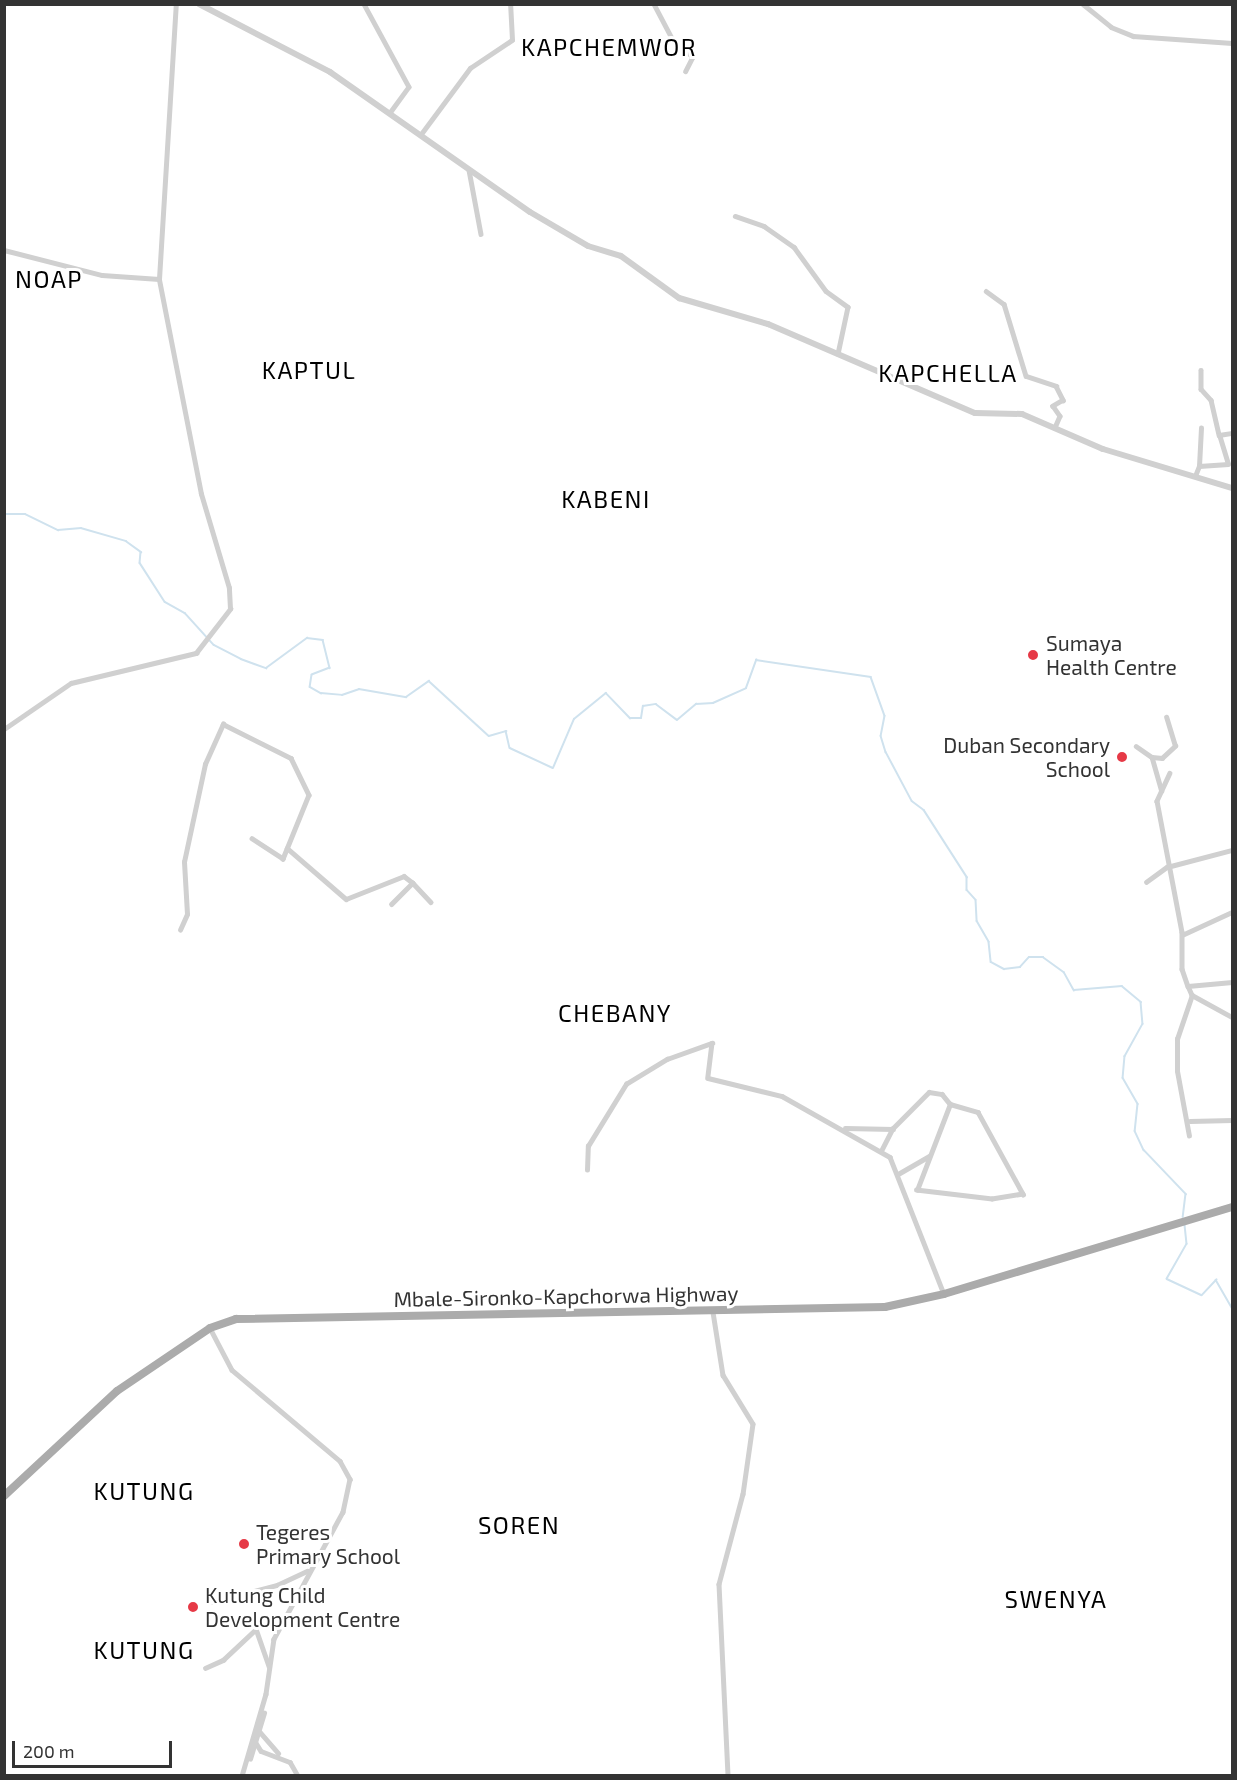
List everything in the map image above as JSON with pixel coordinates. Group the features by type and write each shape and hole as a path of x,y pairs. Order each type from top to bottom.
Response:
{"main road":[{"name":"Mbale-Sironko-Kapchorwa Highway","path":"4,1496 98,1406 210,1328 236,1319 841,1310 944,1294 1233,1207"}],"street":[{"path":"4,729 71,683 202,649 215,634 231,599 201,494 159,279 176,4"},
{"path":"199,4 310,60 391,112 470,170 588,246 621,256 679,298 768,324 975,413 1022,414 1103,449 1233,488"},
{"path":"364,4 409,87 391,112"},
{"path":"421,134 470,68 512,40 510,4"},
{"path":"654,4 673,40 693,57 686,71"},
{"path":"1083,4 1112,27 1133,36 1233,44"},
{"path":"470,170 481,234"},
{"path":"735,216 764,226 794,247 826,291 848,307 838,354"},
{"path":"4,250 102,275 159,279"},
{"path":"986,291 1004,304 1026,376 1056,386 1062,400 1053,406 1060,416 1055,428"},
{"path":"1199,466 1228,464 1211,400 1201,389 1201,370"},
{"path":"1195,476 1199,466 1201,428"},
{"path":"1219,435 1233,434"},
{"path":"1136,746 1152,757 1162,758 1175,746 1166,717"},
{"path":"180,930 187,914 184,862 205,764 223,724 291,758 309,795 283,858 252,839"},
{"path":"1152,757 1162,791"},
{"path":"1170,773 1157,801 1167,867 1182,935 1178,951 1192,995 1233,1017"},
{"path":"287,848 346,899 404,876 431,902"},
{"path":"1146,882 1167,867 1233,850"},
{"path":"392,904 413,883"},
{"path":"1182,935 1233,912"},
{"path":"1188,986 1233,982"},
{"path":"1189,1136 1190,1121 1176,1071 1177,1039 1192,995"},
{"path":"587,1170 588,1146 626,1084 667,1059 712,1043 708,1078 782,1096 845,1128 881,1151 898,1174 944,1294"},
{"path":"881,1151 893,1129 929,1092 942,1094 950,1104 978,1112 1023,1194 992,1199 917,1190 950,1104"},
{"path":"1190,1121 1233,1120"},
{"path":"845,1128 893,1129"},
{"path":"898,1174 931,1155"},
{"path":"713,1312 723,1375 753,1424 743,1494 718,1584 728,1776"},
{"path":"210,1328 232,1370 349,1474 343,1512 307,1571 274,1639 260,1732 242,1776"},
{"path":"212,1602 277,1585 307,1571"},
{"path":"205,1668 223,1660 255,1626 270,1668 242,1776"},
{"path":"260,1732 298,1776"},
{"path":"256,1743 261,1750 278,1753"}],"waterway":[{"path":"4,514 25,514 58,530 81,528 126,541 141,552 140,563 165,602 185,613 214,645 241,659 266,668 307,638 323,640 330,668 312,675 310,687 321,693 342,695 359,689 406,697 429,681 489,736 506,731 510,748 553,768 574,719 606,693 630,718 641,718 643,706 656,704 677,720 696,704 713,703 746,688 756,660 871,677 885,716 881,736 886,752 912,801 924,810 967,877 967,890 976,900 977,921 989,942 991,962 1004,969 1020,967 1029,957 1043,957 1064,972 1074,990 1122,986 1141,1002 1143,1024 1125,1056 1123,1078 1138,1104 1135,1131 1144,1150 1186,1194 1183,1217"},
{"path":"1185,1225 1187,1244 1167,1279 1202,1295 1216,1280 1232,1308"}],"place":[{"name":"Sumaya Health Centre","path":"1033,655"},
{"name":"Duban Secondary School","path":"1122,757"},
{"name":"Tegeres Primary School","path":"244,1544"},
{"name":"Kutung Child Development Centre","path":"193,1607"}],"district":[{"name":"KAPCHEMWOR","path":"609,47"},
{"name":"NOAP","path":"49,279"},
{"name":"KAPTUL","path":"309,370"},
{"name":"KAPCHELLA","path":"948,373"},
{"name":"KABENI","path":"606,499"},
{"name":"CHEBANY","path":"615,1013"},
{"name":"KUTUNG","path":"144,1491"},
{"name":"SOREN","path":"519,1525"},
{"name":"SWENYA","path":"1056,1599"},
{"name":"KUTUNG","path":"144,1650"}]}
